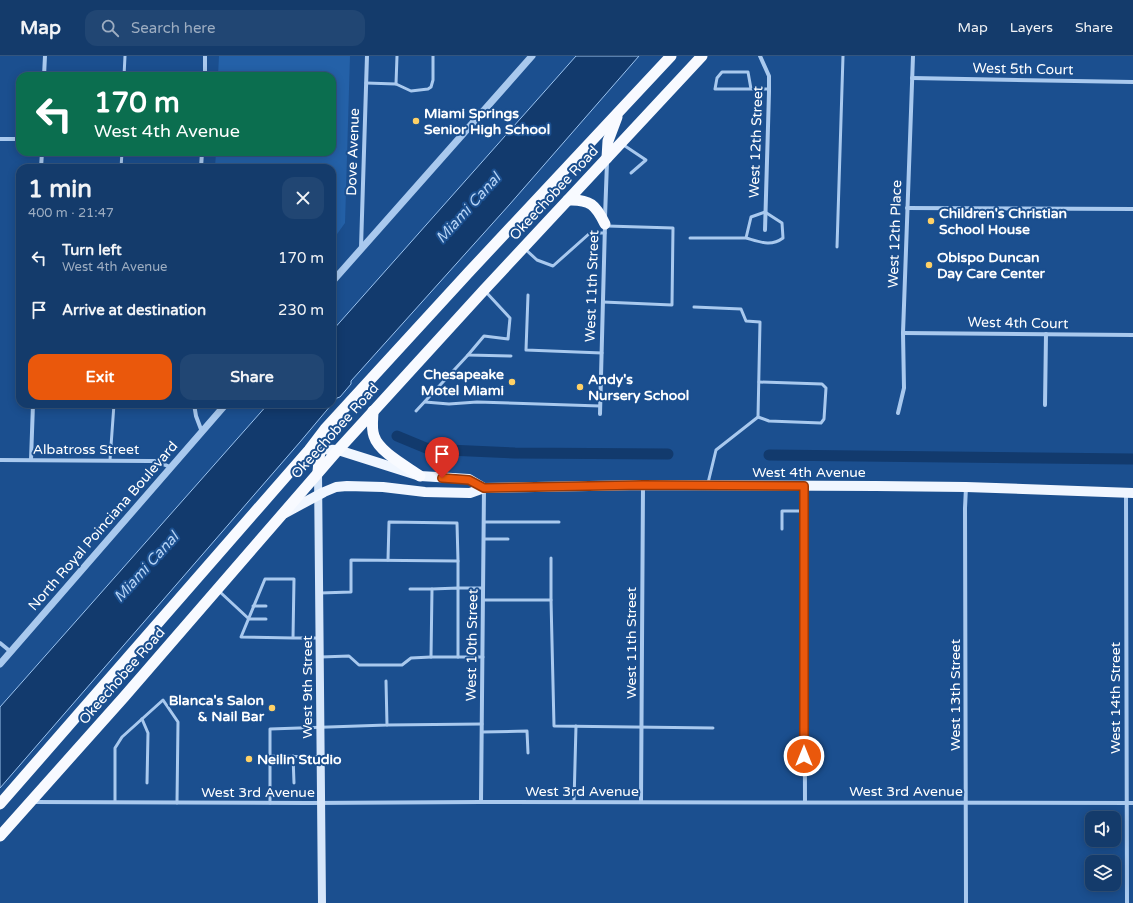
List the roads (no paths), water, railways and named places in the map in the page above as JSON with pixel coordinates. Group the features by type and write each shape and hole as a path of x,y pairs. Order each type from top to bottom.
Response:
{"highway":[{"name":"Okeechobee Road","path":"0,804 314,449 325,429 671,56"},
{"name":"Okeechobee Road","path":"0,836 124,697 318,472 484,290 702,56"},
{"path":"607,158 608,141 620,111"},
{"path":"568,200 586,201 593,205 599,212 605,228"},
{"path":"373,411 372,428 378,446 420,476"},
{"path":"314,449 318,472"}],"main road":[{"name":"West 4th Avenue","path":"314,449 338,450 420,476 469,480 484,488"},
{"name":"West 9th Street","path":"318,472 322,903"},
{"name":"West 4th Avenue","path":"279,516 319,494 336,487 347,486 383,487 425,492 470,493 484,488 643,485 966,487 1130,493"}],"street":[{"path":"44,72 45,56"},
{"path":"205,72 206,56"},
{"name":"Dove Avenue","path":"361,249 367,56"},
{"path":"336,277 532,56"},
{"name":"West 12th Street","path":"760,56 769,76 765,230"},
{"name":"West 12th Place","path":"898,413 904,388 903,333 913,56"},
{"name":"West 5th Court","path":"912,78 1133,82"},
{"path":"0,139 16,139"},
{"name":"West 11th Street","path":"600,414 607,158"},
{"path":"907,208 1133,209"},
{"name":"West 4th Court","path":"903,333 1133,336"},
{"path":"1045,405 1046,334"},
{"path":"32,460 33,408"},
{"path":"195,408 202,432"},
{"name":"North Royal Poinciana Boulevard","path":"0,664 223,408"},
{"name":"Albatross Street","path":"0,460 110,460 156,462 170,467"},
{"name":"West 11th Street","path":"641,802 643,485"},
{"path":"804,486 805,802"},
{"name":"West 13th Street","path":"966,487 966,903"},
{"name":"West 10th Street","path":"481,802 484,488"},
{"name":"West 14th Street","path":"1127,903 1126,803 1130,493"},
{"path":"0,643 11,652"},
{"name":"West 3rd Avenue","path":"30,802 1133,803"}],"lane":[{"path":"124,72 125,56"},
{"path":"396,84 397,56"},
{"path":"366,83 396,84 411,91 428,90 433,80 433,56"},
{"path":"837,247 843,56"},
{"path":"751,89 748,72 722,72 717,78 715,89 751,89 769,89"},
{"path":"621,143 646,160 631,173"},
{"path":"690,238 746,238 762,243 776,243 783,238 782,223 765,212 751,217 746,238"},
{"path":"523,248 537,260 553,266 590,233 605,228 673,228 672,305 603,302"},
{"path":"416,412 484,336 508,339 510,318 484,290"},
{"path":"528,295 526,350 602,353"},
{"path":"694,307 741,309 746,321 760,322 758,417"},
{"path":"468,355 511,356"},
{"path":"758,417 769,421 821,423 824,419 826,388 822,384 759,382"},
{"path":"425,402 449,404 477,402 600,406"},
{"path":"110,460 114,408"},
{"path":"708,485 716,450 758,417"},
{"path":"782,529 782,511 804,511"},
{"path":"388,560 389,522 457,523 458,657"},
{"path":"484,522 559,522"},
{"path":"484,539 508,539"},
{"path":"550,558 554,726 713,728"},
{"path":"320,593 351,592 351,560 458,561"},
{"path":"293,638 293,618 291,605 294,579 265,579 241,637 293,638 320,638"},
{"path":"410,589 483,588"},
{"path":"217,589 249,619 266,619"},
{"path":"430,656 432,589"},
{"path":"483,600 551,600"},
{"path":"253,606 266,606"},
{"path":"289,619 293,618"},
{"path":"320,657 349,656 359,665 402,665 411,658 430,656 482,657"},
{"path":"386,681 387,725"},
{"path":"115,802 116,748 122,737 163,700 178,722 177,803"},
{"path":"142,719 148,733 147,783"},
{"path":"270,803 270,729 387,725 482,724"},
{"path":"574,802 576,726"},
{"path":"482,732 528,731 528,753"},
{"path":"270,756 321,757"},
{"path":"293,756 294,783"}],"water":[{"name":"Miami Canal","path":"576,56 639,56 510,204 351,381 351,384 340,397 336,399 336,326"},
{"name":"Miami Canal","path":"264,408 329,408 0,788 0,707"}],"waterway":[{"path":"397,436 426,448 448,450 515,453 668,454"},
{"path":"769,455 1133,459"}],"place":[{"name":"Miami Springs Senior High School","path":"416,121"},
{"name":"Children's Christian School House","path":"931,221"},
{"name":"Obispo Duncan Day Care Center","path":"929,265"},
{"name":"Chesapeake Motel Miami","path":"512,382"},
{"name":"Andy's Nursery School","path":"580,387"},
{"name":"Blanca's Salon & Nail Bar","path":"272,708"},
{"name":"Neilin Studio","path":"249,759"}]}
